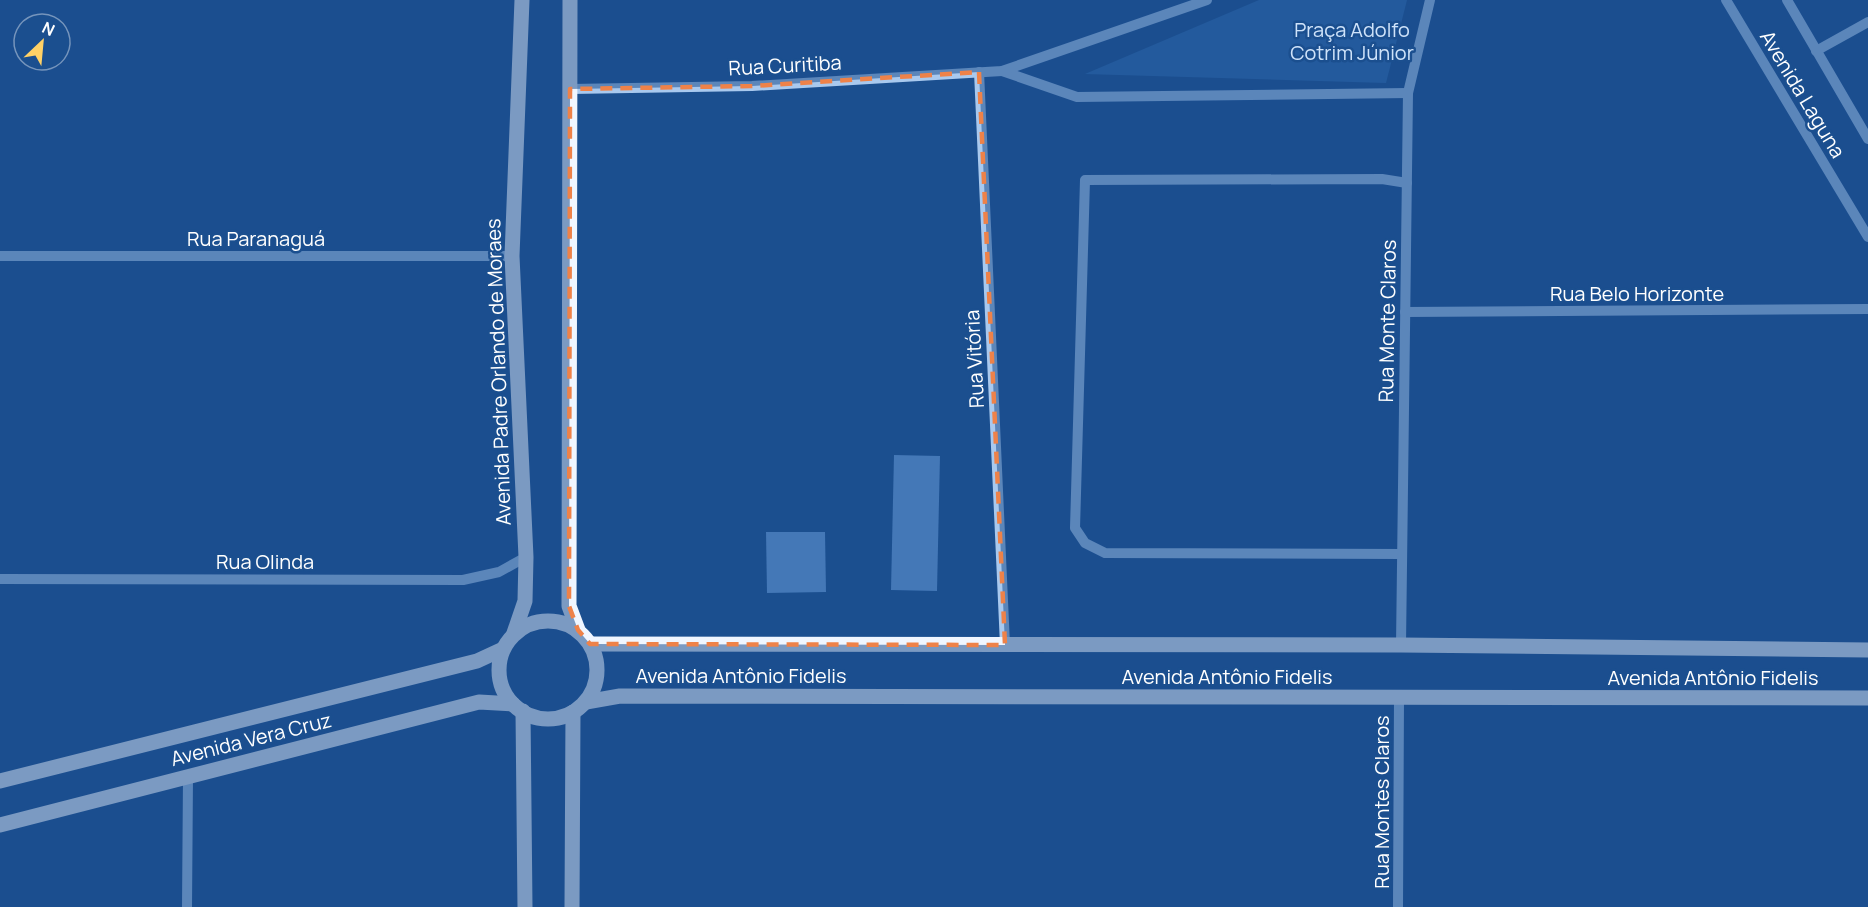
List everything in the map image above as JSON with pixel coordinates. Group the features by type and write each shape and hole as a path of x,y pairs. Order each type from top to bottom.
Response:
{"main road":[{"name":"Avenida Padre Orlando de Moraes","path":"514,633 525,601 526,557 512,256 522,0"},
{"path":"570,0 569,606 578,630 590,644 597,662 597,676 586,702 573,712 558,718 542,718 518,707 505,692 500,678 499,664 503,649 514,633 539,621 555,621 578,630"},
{"name":"Avenida Antônio Fidelis","path":"590,644 1401,645 1868,650"},
{"name":"Avenida Vera Cruz","path":"0,781 477,661 503,649"},
{"name":"Avenida Antônio Fidelis","path":"586,702 620,696 1868,698"},
{"name":"Avenida Vera Cruz","path":"0,825 479,702 518,707"},
{"path":"518,707 525,907"},
{"path":"572,907 573,712"}],"street":[{"name":"Rua Curitiba","path":"570,88 752,86 1002,71 1207,0"},
{"name":"Rua Monte Claros","path":"1401,645 1408,93 1430,0"},
{"name":"Avenida Laguna","path":"1726,0 1868,237"},
{"name":"Avenida Laguna","path":"1787,0 1868,139"},
{"path":"1816,51 1868,22"},
{"name":"Rua Curitiba","path":"1002,71 1077,97 1408,93"},
{"name":"Rua Vitória","path":"979,72 1005,645"},
{"path":"1402,554 1105,554 1084,543 1076,528 1085,180 1382,180 1407,183"},
{"name":"Rua Paranaguá","path":"0,256 512,256"},
{"name":"Rua Belo Horizonte","path":"1405,312 1868,309"},
{"name":"Rua Olinda","path":"0,579 463,580 499,572 526,557"},
{"name":"Rua Montes Claros","path":"1398,907 1399,698"},
{"path":"187,907 188,777"}],"highlighted area":[{"path":"979,72 1005,645 590,644 578,630 569,606 570,89 752,86"}],"green space":[{"name":"Praça Adolfo Cotrim Júnior","path":"1259,0 1407,0 1386,83 1085,74"}],"building":[{"path":"894,455 940,456 937,591 891,590"},
{"path":"766,532 825,532 826,592 767,593"}]}
